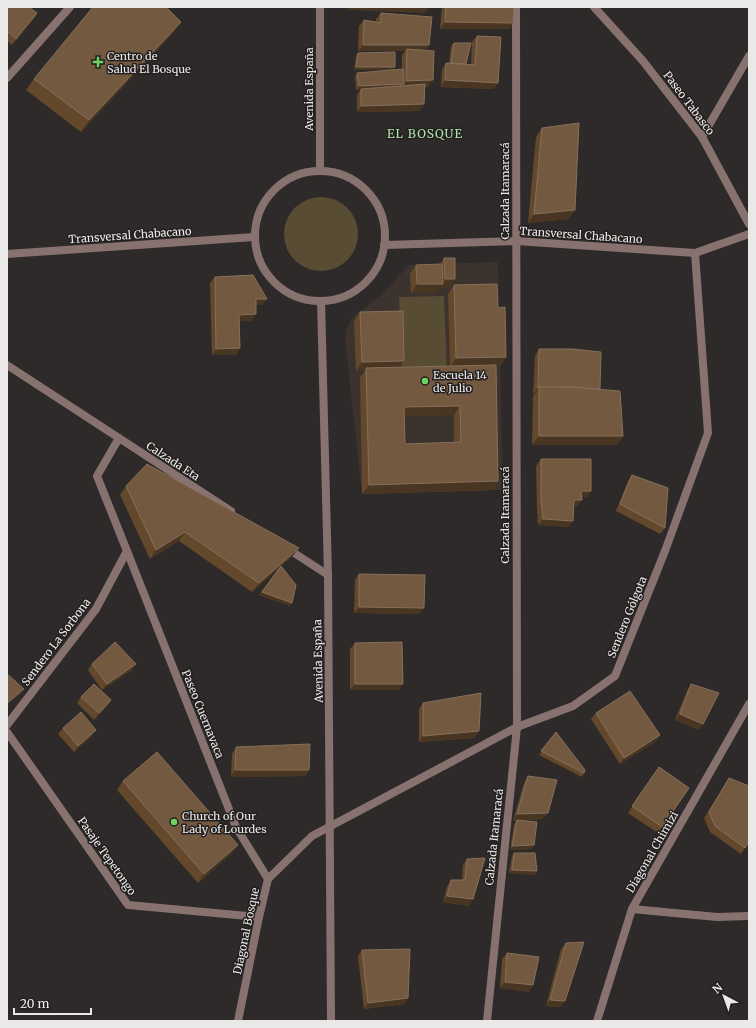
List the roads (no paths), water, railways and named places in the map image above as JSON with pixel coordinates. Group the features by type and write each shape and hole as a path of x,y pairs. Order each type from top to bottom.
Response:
{"street":[{"path":"7,78 70,7"},
{"name":"Avenida España","path":"320,7 320,171"},
{"name":"Calzada Itamaracá","path":"487,1021 517,727 516,7"},
{"name":"Paseo Tabasco","path":"594,7 643,61 702,136 749,224"},
{"path":"702,136 749,56"},
{"path":"320,171 336,173 350,179 363,188 374,200 381,214 384,229 384,245 379,263 369,278 356,290 339,298 321,301 300,299 282,290 267,276 258,258 254,237 257,216 266,198 281,184 299,174 320,171"},
{"name":"Transversal Chabacano","path":"384,245 516,241 695,253 749,234"},
{"name":"Transversal Chabacano","path":"7,254 254,237"},
{"name":"Sendero Gólgota","path":"330,826 517,727 573,706 615,676 665,551 708,433 695,253"},
{"name":"Avenida España","path":"321,301 328,575 331,1021"},
{"name":"Calzada Eta","path":"7,365 236,515"},
{"path":"119,438 98,476 127,551"},
{"path":"276,541 328,575"},
{"name":"Sendero La Sorbona","path":"7,725 96,609 127,551"},
{"name":"Paseo Cuernavaca","path":"127,551 236,827 268,879"},
{"name":"Diagonal Chimizi","path":"597,1021 632,909 749,704"},
{"name":"Pasaje Tepetongo","path":"7,732 128,905 259,917"},
{"name":"Diagonal Bosque","path":"238,1021 268,879 312,836 330,826"},
{"path":"632,909 717,917 749,916"}],"place":[{"name":"Centro de Salud El Bosque","path":"98,62"},
{"name":"Escuela 14 de Julio","path":"425,381"},
{"name":"Church of Our Lady of Lourdes","path":"174,822"}],"district":[{"name":"EL BOSQUE","path":"425,133"}]}
